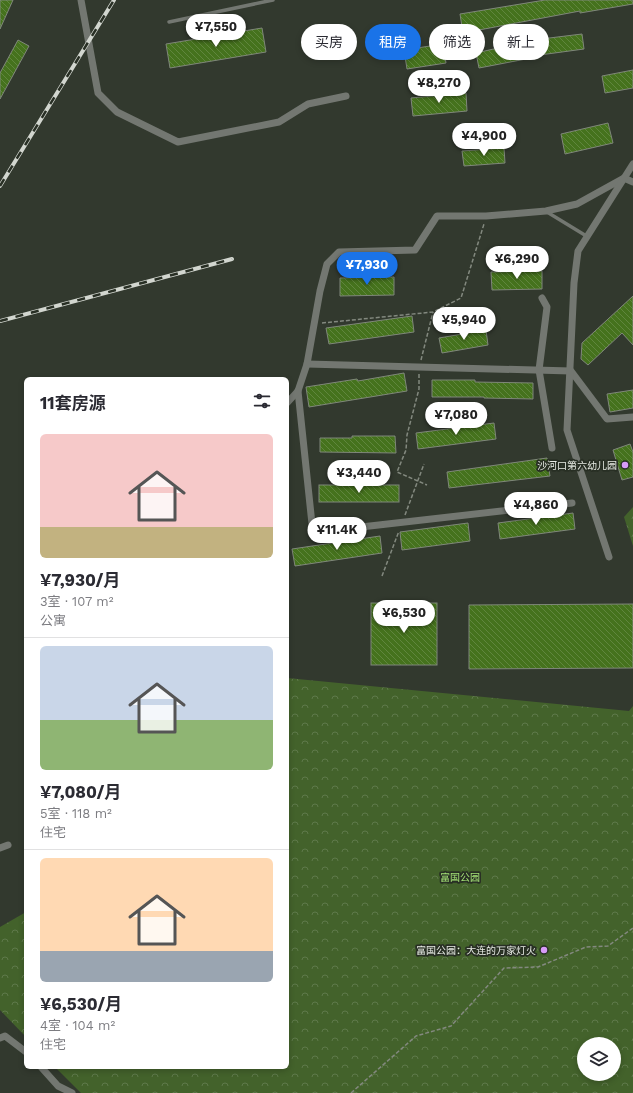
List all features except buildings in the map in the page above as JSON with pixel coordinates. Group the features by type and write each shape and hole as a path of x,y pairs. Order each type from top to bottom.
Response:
{"street":[{"path":"81,0 98,93 117,112 178,142 279,122 308,104 346,96"},
{"path":"609,557 567,430 575,275 578,251 633,164"},
{"path":"624,178 633,182"},
{"path":"289,401 298,391 307,364 320,291 327,264 339,252 415,250 437,216 486,216 546,211 577,204 624,178"},
{"path":"542,298 547,307 539,370 552,448"},
{"path":"307,364 571,371"},
{"path":"571,371 607,419 633,417"},
{"path":"298,391 312,524 317,530 326,531 572,503"},
{"path":"0,848 8,845"},
{"path":"0,1038 5,1036 24,1050"},
{"path":"43,1069 58,1086 72,1093"}],"lane":[{"path":"169,22 273,0"},
{"path":"546,211 588,237"}],"path":[{"path":"315,324 433,312 461,298 486,216"},
{"path":"427,485 397,472 406,450 407,435 419,389 419,367 433,312"},
{"path":"351,1093 416,1036 451,1026 504,968 538,967 586,948 608,946 633,928"}],"green space":[{"path":"633,507 633,546 624,517"},
{"name":"富国公园","path":"289,678 629,711 633,706 633,1093 81,1093 57,1069 289,1069"},
{"path":"24,913 24,1035 0,1010 0,927"}],"railway":[{"path":"0,186 114,0"},
{"path":"0,321 232,259"}],"place":[{"name":"沙河口第六幼儿园","path":"625,465"},
{"name":"富国公园：大连的万家灯火","path":"544,950"}]}
